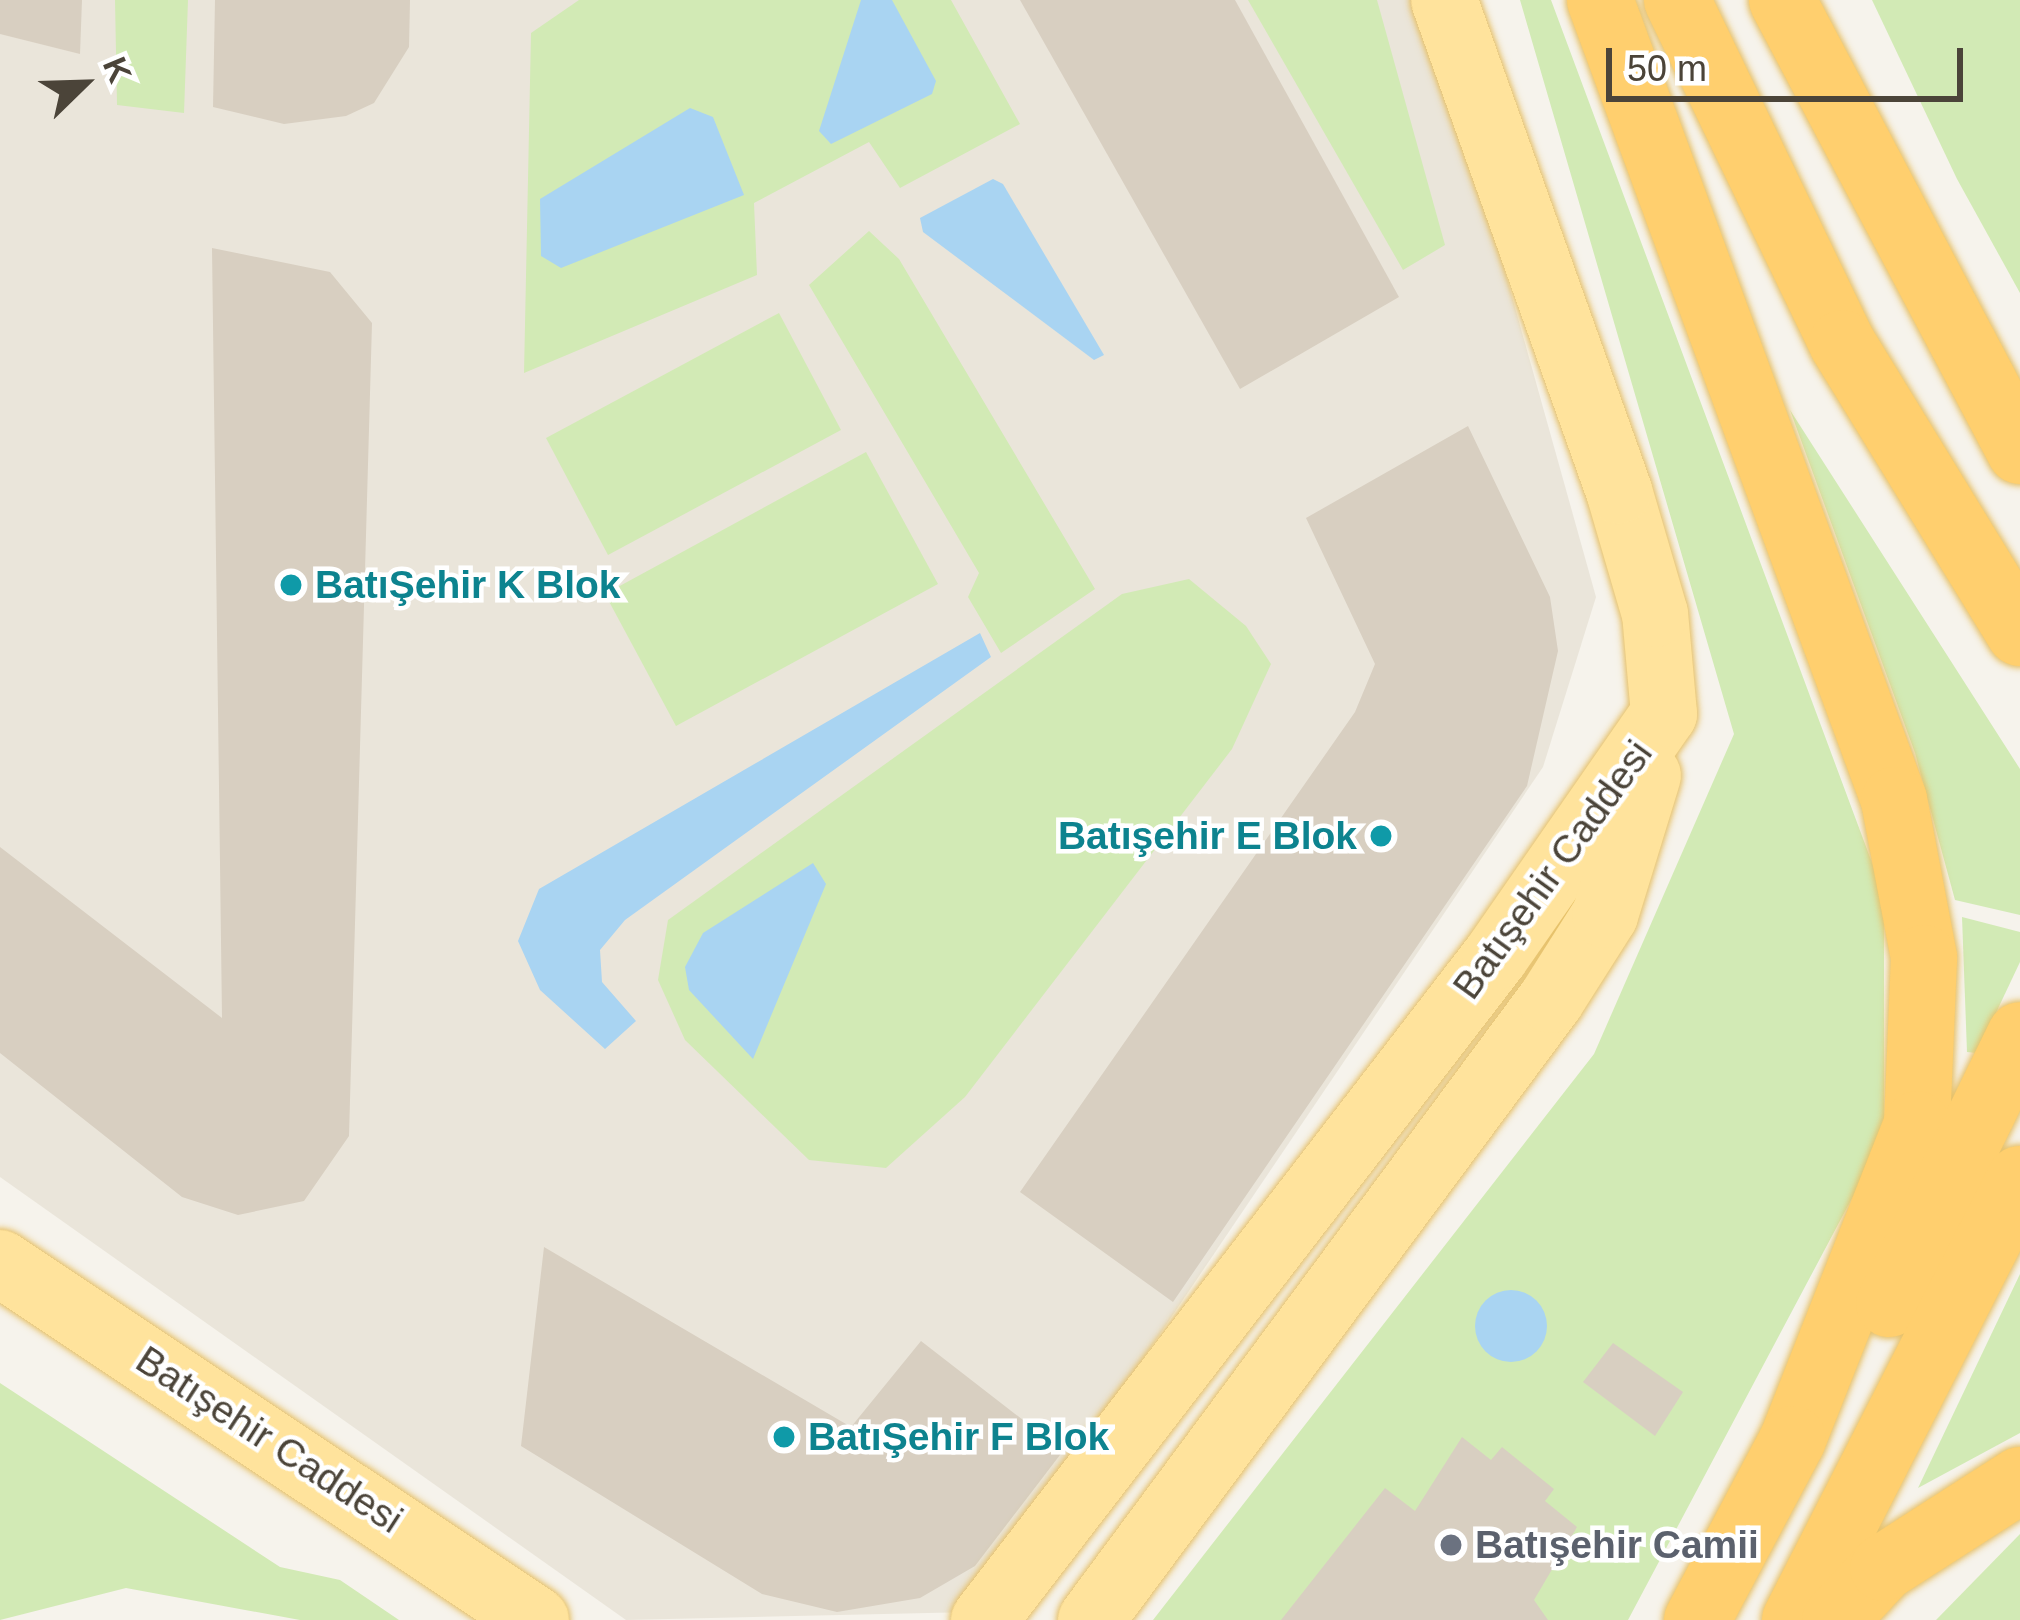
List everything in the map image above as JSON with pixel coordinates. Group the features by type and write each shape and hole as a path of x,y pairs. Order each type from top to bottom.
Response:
{"highway":[{"path":"1600,0 1917,889 1928,1018 1917,1124 1793,1439"},
{"path":"1677,0 1842,343 2020,633"},
{"path":"1782,0 1962,356 2020,452"},
{"path":"1828,0 1962,356"},
{"path":"1697,1620 1793,1439 1918,1253 2020,1035"},
{"path":"1795,1620 2020,1179"},
{"path":"1835,1620 1918,1542 2020,1480"}],"main road":[{"name":"Batışehir Caddesi","path":"984,1620 1508,940 1664,713 1655,614 1619,490 1444,0"},
{"path":"1091,1620 1388,1228 1605,915 1664,713"},
{"name":"Batışehir Caddesi","path":"0,1263 536,1620"}],"shaded area":[{"path":"0,0 1429,0 1596,597 1543,767 972,1612 626,1620 0,1177"}],"green space":[{"path":"115,0 188,0 184,113 117,105"},
{"path":"579,0 951,0 1020,124 900,188 869,142 754,203 757,275 524,373 531,33"},
{"path":"1248,0 1377,0 1445,245 1403,270"},
{"path":"1520,0 1551,0 1884,895 1884,1138 1628,1620 1153,1620 1594,1054 1734,734"},
{"path":"1872,0 2020,0 2020,293 1957,179"},
{"path":"869,231 899,259 1095,589 1001,653 968,597 979,573 809,285"},
{"path":"779,313 841,430 608,555 546,438"},
{"path":"1790,410 2020,769 2020,915 1955,900 1915,753"},
{"path":"866,452 938,584 676,726 605,594"},
{"path":"1189,579 1246,626 1271,664 1232,749 965,1097 886,1168 809,1160 685,1040 658,980 668,920 1122,594"},
{"path":"1962,917 2020,932 2020,962 1977,1053 1967,1052"},
{"path":"2020,1274 2020,1433 1918,1488"},
{"path":"0,1383 280,1567 340,1580 399,1620 300,1620 126,1588 0,1620"},
{"path":"2020,1534 2020,1620 1936,1620"}],"water":[{"path":"861,0 892,0 936,81 932,94 831,144 819,131"},
{"path":"690,108 713,117 744,195 561,268 541,256 540,199"},
{"path":"993,179 1003,184 1104,355 1094,360 923,232 920,218"},
{"path":"980,633 991,657 625,920 600,950 602,982 636,1021 605,1049 540,990 518,941 539,889"},
{"path":"813,863 826,884 753,1059 689,990 685,967 703,933"},
{"path":"1511,1290 1536,1301 1547,1326 1536,1351 1511,1362 1486,1351 1475,1326 1486,1301"}],"building":[{"path":"0,0 82,0 80,54 0,34"},
{"path":"215,0 410,0 409,47 374,103 346,116 284,124 213,107"},
{"path":"1020,0 1235,0 1399,297 1240,389"},
{"name":"BatıŞehir K Blok","path":"212,248 330,272 372,323 349,1136 304,1201 238,1215 182,1197 0,1053 0,847 222,1018"},
{"name":"Batışehir E Blok","path":"1468,426 1550,597 1558,651 1527,786 1173,1302 1020,1192 1355,712 1375,664 1306,518"},
{"name":"BatıŞehir F Blok","path":"544,1247 851,1427 921,1341 1063,1451 975,1566 920,1598 837,1612 762,1594 521,1446"},
{"path":"1613,1343 1683,1392 1655,1436 1583,1382"},
{"name":"Batışehir Camii","path":"1462,1437 1491,1460 1502,1447 1554,1489 1545,1501 1577,1527 1534,1600 1548,1620 1281,1620 1385,1488 1415,1511"}],"place":[{"name":"BatıŞehir K Blok","path":"291,585"},
{"name":"Batışehir E Blok","path":"1381,836"},
{"name":"BatıŞehir F Blok","path":"784,1437"},
{"name":"Batışehir Camii","path":"1451,1545"}]}
